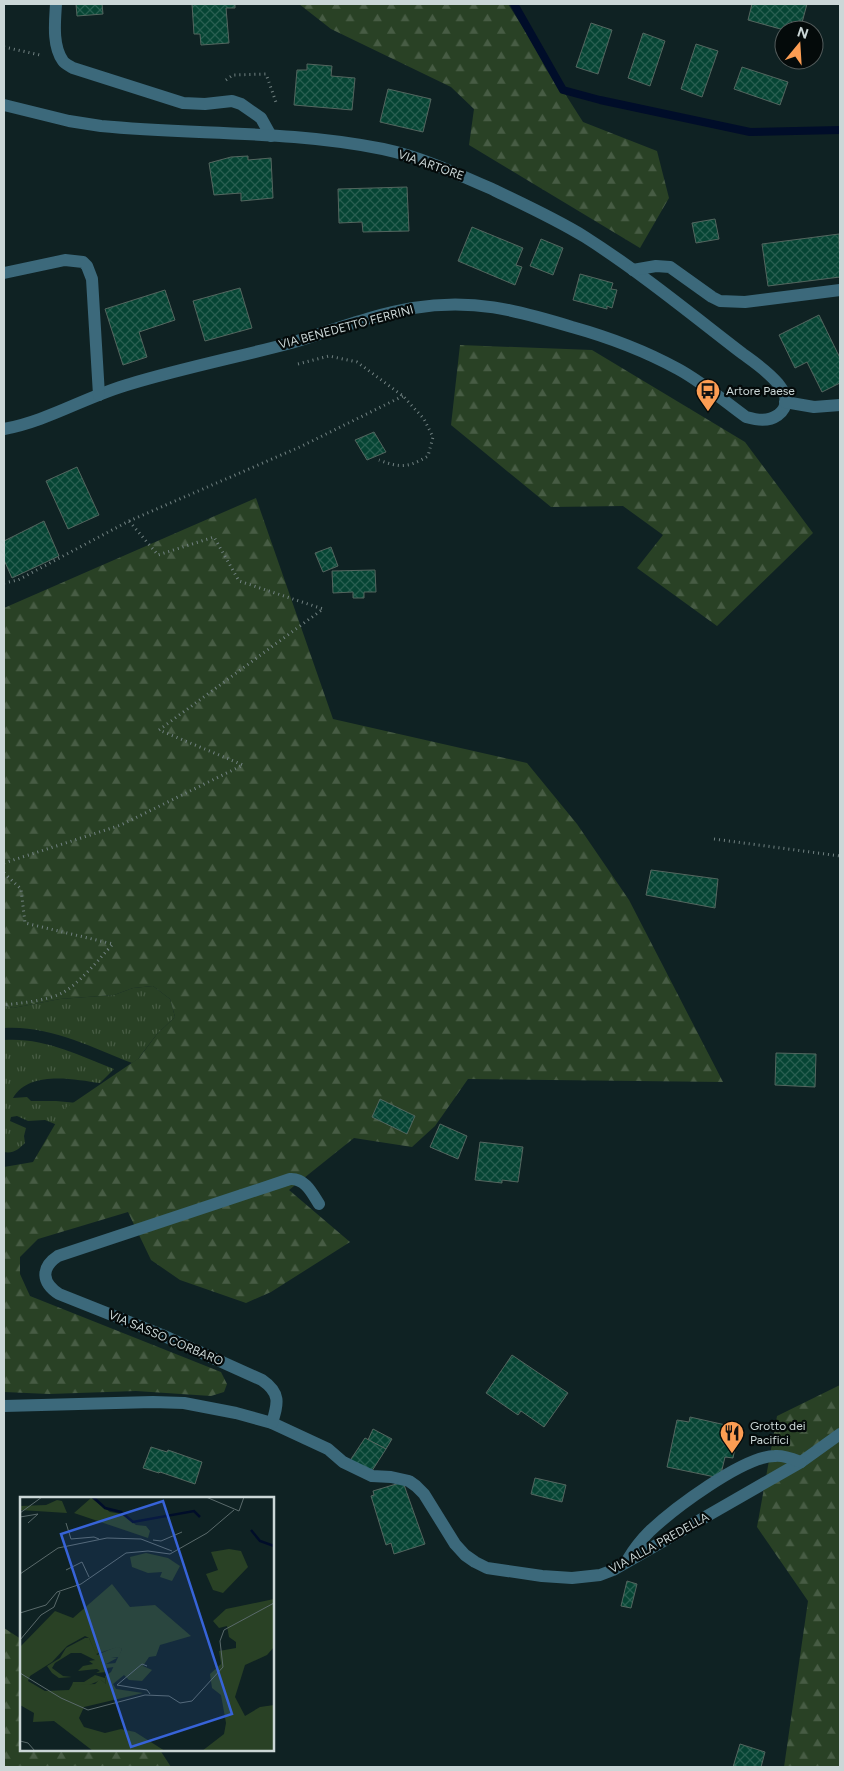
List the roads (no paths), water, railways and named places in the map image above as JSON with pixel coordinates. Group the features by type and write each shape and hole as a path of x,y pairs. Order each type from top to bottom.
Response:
{"street":[{"path":"56,4 55,24 57,43 64,62 68,65 183,102 205,104 232,101 241,104 261,118 272,136"},
{"name":"VIA ARTORE","path":"4,105 69,121 101,126 335,141 384,150 460,174 542,213 585,237 633,270 759,366 780,385 784,393 785,402"},
{"path":"4,273 65,260 83,262 87,266 92,279 99,395"},
{"path":"633,270 656,266 670,267 712,297 731,302 840,290"},
{"name":"VIA BENEDETTO FERRINI","path":"4,429 23,426 130,384 291,343 412,308 450,305 498,307 524,312 606,337 669,364 692,378 746,417 755,419 773,418 780,414 785,402"},
{"path":"785,402 814,407 840,405"},
{"name":"VIA SASSO CORBARO","path":"272,1423 277,1400 275,1392 262,1380 162,1335 59,1294 47,1284 45,1272 51,1260 58,1256 290,1179 296,1178 304,1183 320,1204"},
{"path":"4,1406 153,1402 184,1403 227,1411 272,1423"},
{"name":"VIA ALLA PREDELLA","path":"272,1423 328,1449 344,1462 372,1476 391,1477 409,1481 424,1494 455,1544 475,1562 487,1568 542,1576 572,1578 600,1575 625,1563 801,1462 840,1434"},
{"path":"625,1563 648,1532 685,1501 735,1470 760,1458 775,1456 801,1462"}],"waterway":[{"path":"514,4 563,90 600,100 750,132 840,130"}],"place":[{"name":"Artore Paese","path":"708,412"},
{"name":"Grotto dei Pacifici","path":"732,1454"}]}
